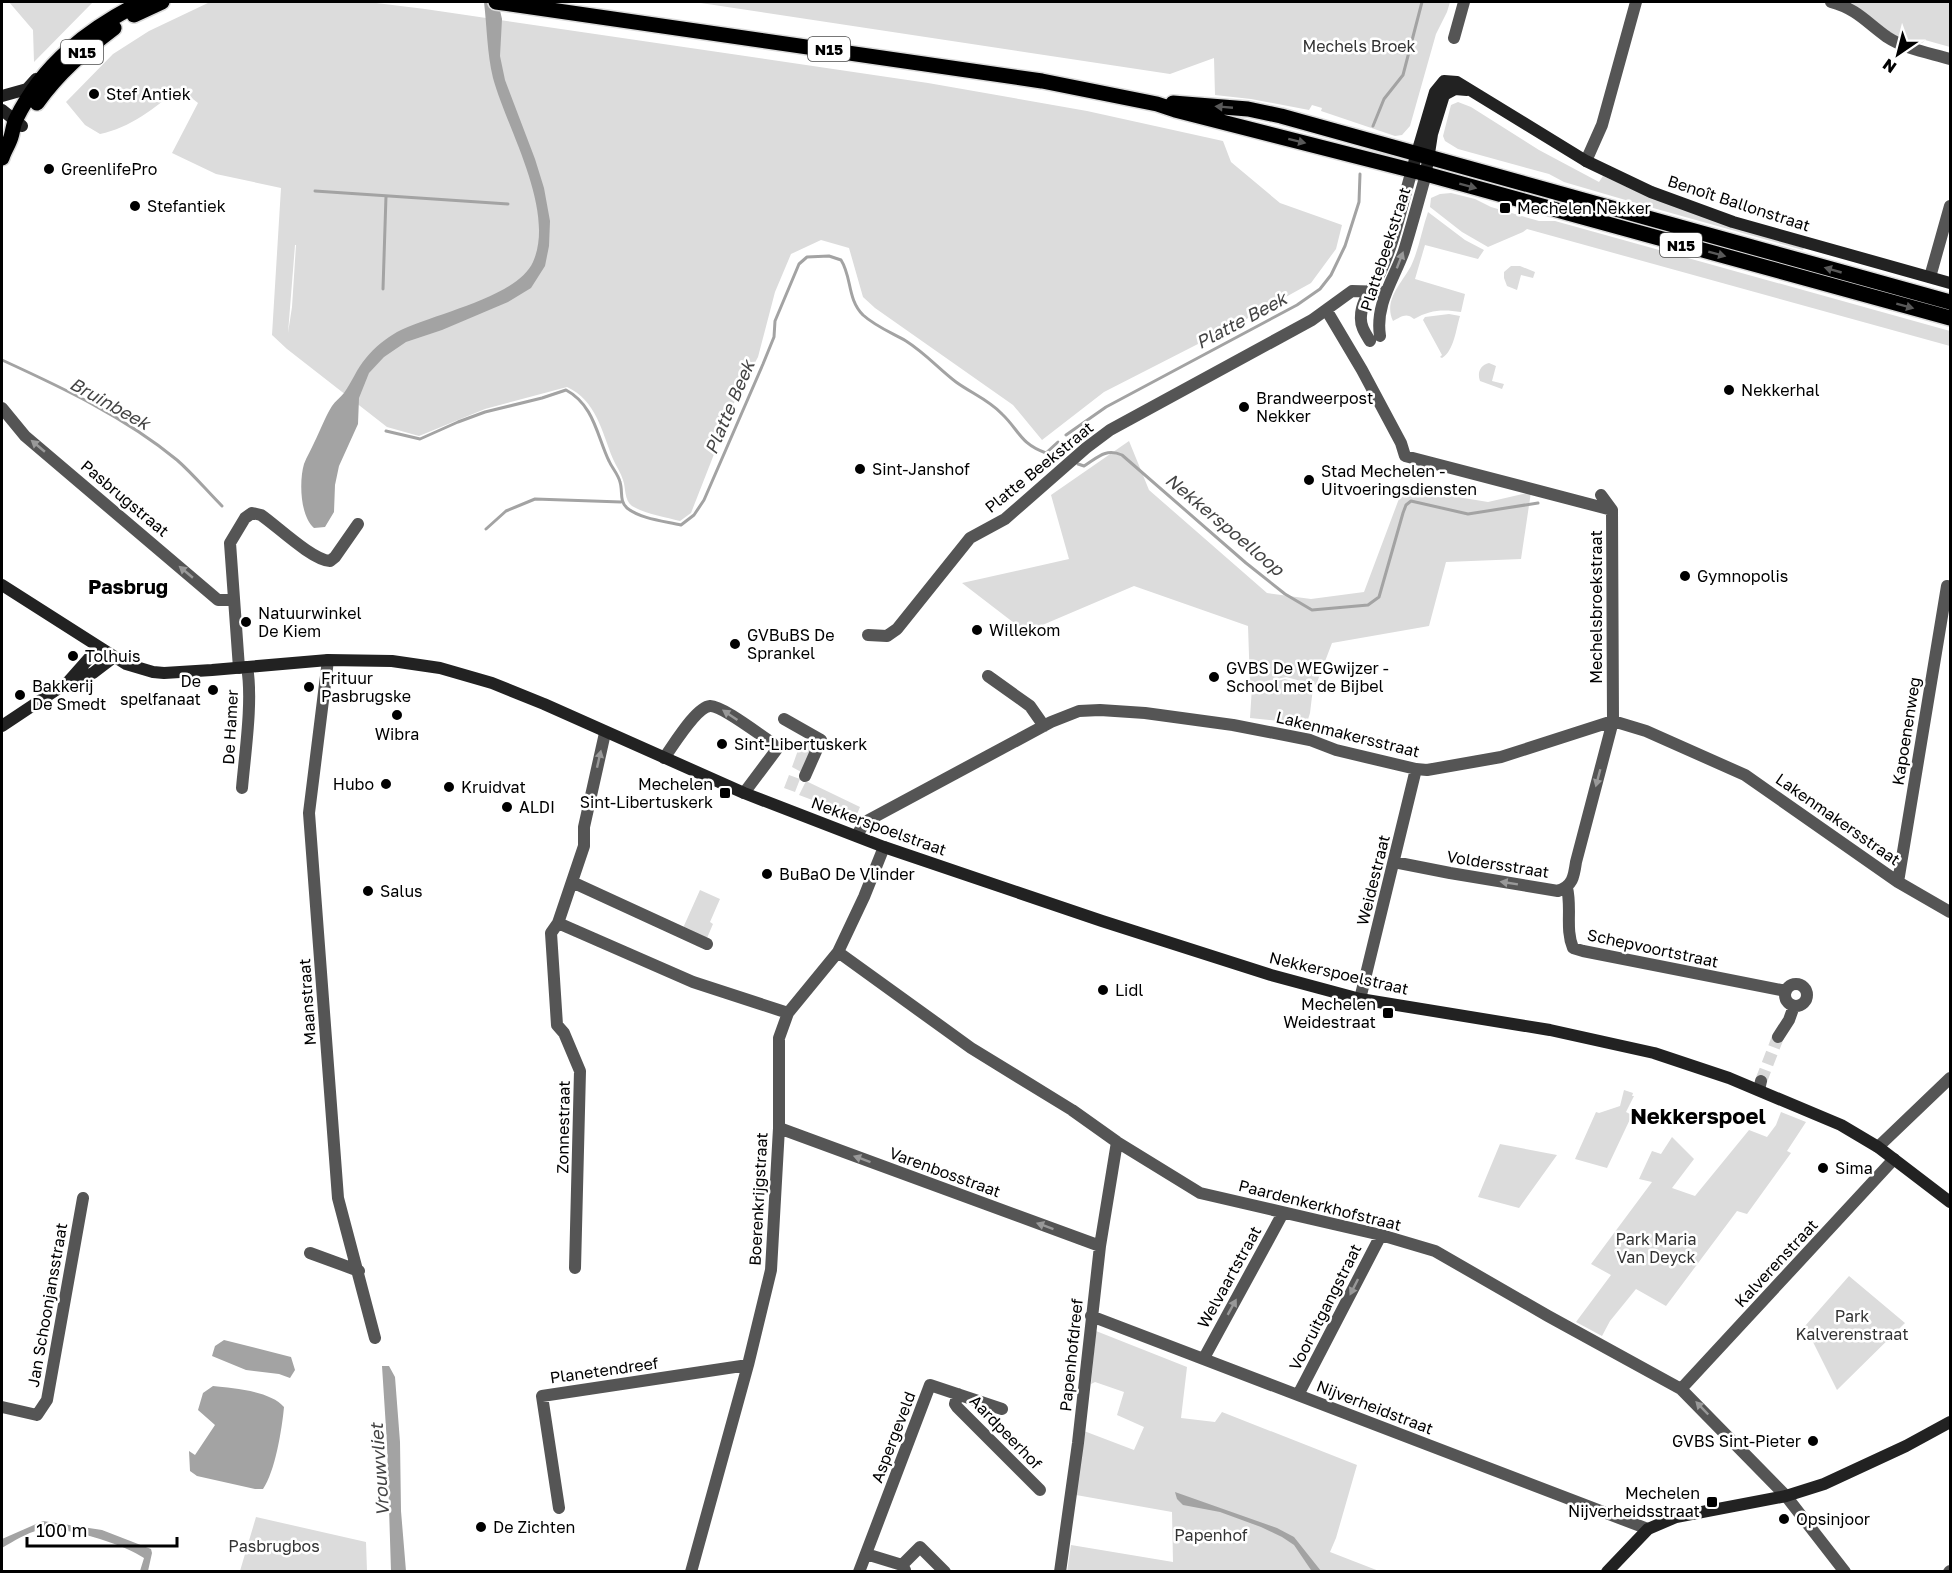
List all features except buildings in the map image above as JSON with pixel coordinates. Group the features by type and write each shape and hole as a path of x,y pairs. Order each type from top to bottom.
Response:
{"main road":[{"name":"N15","path":"2,96 27,89 42,71 70,47 113,16 142,2"},
{"name":"N15","path":"12,128 78,56 117,25 162,2"},
{"name":"N15","path":"498,2 1042,81 1157,104 1175,111 1419,172 1950,318"},
{"name":"N15","path":"2,158 12,128 37,86 70,47"},
{"name":"Benoît Ballonstraat","path":"1422,156 1434,92 1438,85 1449,80 1457,82 1587,161 1652,192 1722,218 1950,283"},
{"name":"N15","path":"1157,104 1178,103 1259,111 1317,125 1950,302"},
{"path":"2,110 12,128"},
{"path":"1419,172 1422,156"},
{"name":"Nekkerspoelstraat","path":"2,585 114,657 139,669 155,672 328,660 392,661 440,668 492,683 744,793 884,847 1271,975 1360,999 1550,1030 1654,1053 1729,1078 1760,1085 1821,1115 1878,1147 1950,1202"},
{"path":"68,682 99,647"},
{"path":"2,726 68,682 93,673 114,657"},
{"path":"1607,1572 1648,1530 1676,1517 1786,1496 1824,1484 1906,1446 1950,1422"}],"street":[{"path":"1454,38 1464,2"},
{"path":"1587,161 1602,125 1636,2"},
{"path":"1831,2 1850,8 1889,38 1912,48 1950,59"},
{"name":"Plattebeekstraat","path":"1419,172 1404,252 1379,311 1375,338 1362,328 1360,318 1362,307 1380,273 1419,172"},
{"path":"1930,277 1950,206"},
{"name":"Platte Beekstraat","path":"868,635 887,636 897,630 970,538 1005,519 1110,430 1327,311 1352,291 1386,292"},
{"path":"1327,311 1362,370 1406,456 1612,510"},
{"name":"Pasbrugstraat","path":"2,408 25,435 218,600 234,600"},
{"name":"Mechelsbroekstraat","path":"1601,495 1612,510 1613,721"},
{"name":"De Hamer","path":"242,788 249,678 243,667 234,600 230,543 245,518 252,513 261,515 313,555 324,561 330,561 358,524"},
{"name":"Kapoenenweg","path":"1898,882 1947,586"},
{"name":"Maanstraat","path":"328,660 309,813 338,1198 375,1338"},
{"path":"988,676 1030,706 1044,726"},
{"path":"664,758 699,710 710,706 721,709 771,742 777,750 744,793"},
{"name":"Lakenmakersstraat","path":"857,835 865,822 1044,726 1079,711 1145,713 1233,724 1310,740 1336,750 1427,770 1501,757 1613,721 1646,731 1745,775 1898,882 1950,912"},
{"path":"784,719 821,740 805,776"},
{"name":"Voldersstraat","path":"1394,862 1558,891 1567,888 1573,879 1613,721"},
{"name":"Zonnestraat","path":"576,1268 580,1071 564,1033 557,1026 551,933 558,923 584,846 584,827 605,733"},
{"name":"Weidestraat","path":"1360,999 1416,769"},
{"name":"Boerenkrijgstraat","path":"691,1572 748,1365 771,1270 779,1128 779,1038 788,1013 838,952 884,847"},
{"path":"572,882 707,944"},
{"name":"Schepvoortstraat","path":"1567,888 1570,900 1569,937 1574,948 1786,991 1790,986 1797,984 1806,990 1807,998 1804,1003 1794,1006 1789,1020 1778,1037"},
{"path":"558,923 693,982 788,1013"},
{"name":"Paardenkerkhofstraat","path":"838,952 971,1048 1200,1193 1381,1235 1435,1251 1681,1389 1786,1496 1845,1572"},
{"path":"1786,991 1787,1001 1794,1006"},
{"path":"1878,1147 1950,1078"},
{"name":"Varenbosstraat","path":"779,1128 1100,1246"},
{"name":"Papenhofdreef","path":"1060,1572 1078,1443 1100,1246 1117,1142"},
{"name":"Kalverenstraat","path":"1681,1389 1894,1159"},
{"name":"Jan Schoonjansstraat","path":"2,1407 37,1415 47,1400 83,1198"},
{"name":"Welvaartstraat","path":"1204,1358 1283,1213"},
{"name":"Vooruitgangstraat","path":"1298,1395 1381,1235"},
{"path":"310,1253 358,1271"},
{"name":"Nijverheidstraat","path":"1091,1316 1648,1530"},
{"name":"Planetendreef","path":"559,1508 542,1395 748,1365"},
{"name":"Aspergeveld","path":"859,1572 930,1385 1002,1409"},
{"name":"Aardpeerhof","path":"958,1394 957,1407 1040,1490"},
{"path":"866,1554 904,1568 920,1547 945,1572"}],"green space":[{"path":"9,2 93,2 34,62 33,30"},
{"path":"210,2 368,2 928,83 1087,111 1223,141 1231,162 1280,203 1342,225 1336,249 1311,283 1241,322 1104,392 1042,440 1013,405 875,308 863,297 849,248 821,240 791,254 775,292 758,357 736,398 691,513 680,521 643,511 629,503 622,477 597,418 585,400 567,387 485,409 419,436 387,427 287,349 272,335 281,188 216,174 172,153 198,103 179,88 132,122 100,134 85,125 66,102 113,54 149,31","holes":["296,245 292,307 288,333"]},
{"name":"Mechels Broek","path":"694,2 1450,2 1436,34 1410,126 1402,135 1395,136 1321,111 1322,108 1312,105 1309,110 1215,95 1214,58 1170,74"},
{"path":"1849,2 1950,2 1950,47 1925,40 1922,43 1911,44 1901,41 1883,30"},
{"path":"1458,102 1471,107 1539,150 1599,182 1603,176 1702,216 1804,248 1803,250 1646,206 1564,182 1549,174 1458,149 1445,141 1443,136 1451,105"},
{"path":"1451,193 1539,221 1555,221 1950,331 1950,346 1527,229 1488,247 1462,232 1430,207 1431,198"},
{"path":"1428,212 1465,240 1484,250 1478,259 1425,245 1415,279 1465,294 1461,312 1436,311 1414,319 1406,316 1393,321 1390,306 1392,299 1414,259"},
{"path":"1511,266 1520,266 1535,272 1533,278 1521,275 1517,290 1507,286 1504,272"},
{"path":"1449,314 1460,316 1452,345 1442,358 1423,320 1425,317"},
{"path":"1489,363 1496,366 1492,381 1504,384 1502,389 1480,381 1480,370"},
{"path":"1129,441 1149,490 1267,593 1311,599 1364,592 1403,488 1488,502 1531,492 1521,559 1446,562 1429,626 1332,643 1316,685 1286,677 1250,685 1248,626 1134,586 1026,632 962,583 1069,559 1051,495"},
{"path":"1285,679 1313,688 1310,713 1305,729 1279,721 1250,718 1252,687"},
{"path":"802,739 815,746 803,773 792,767"},
{"path":"789,775 800,779 795,792 784,788"},
{"path":"806,781 860,807 857,814 852,815 799,795"},
{"path":"700,890 720,899 710,922 713,924 707,938 683,928"},
{"path":"1624,1090 1633,1093 1632,1096 1634,1096 1626,1112 1632,1115 1607,1168 1575,1159 1596,1112 1620,1106"},
{"name":"Park Maria Van Deyck","path":"1781,1112 1806,1122 1787,1151 1791,1153 1747,1214 1737,1211 1666,1306 1636,1289 1610,1321 1602,1336 1576,1322 1611,1275 1591,1264 1652,1182 1639,1179 1652,1151 1661,1154 1672,1137 1694,1159 1672,1188 1695,1196 1749,1130 1767,1137 1776,1125"},
{"path":"1500,1144 1557,1155 1519,1208 1478,1197"},
{"name":"Park Kalverenstraat","path":"1849,1276 1905,1323 1837,1390 1805,1326"},
{"name":"Papenhof","path":"1096,1331 1187,1367 1181,1418 1215,1422 1222,1412 1357,1465 1330,1552 1379,1571 1067,1572 1071,1545 1173,1562 1172,1512 1076,1495 1084,1431 1134,1450 1144,1427 1117,1415 1124,1392 1095,1382 1091,1384"},
{"name":"Pasbrugbos","path":"256,1517 366,1542 367,1571 240,1571"}],"shaded area":[{"path":"484,2 498,2 502,19 500,56 505,80 544,188 550,221 545,266 531,288 508,302 442,330 406,342 384,357 369,373 359,398 358,424 339,466 335,485 334,512 325,527 314,528 309,523 303,507 301,479 304,464 329,410 344,393 366,358 380,343 397,332 472,304 510,286 524,275 533,262 538,241 538,218 534,194 493,78"},
{"path":"224,1340 291,1357 295,1370 290,1378 279,1374 246,1370 212,1356 215,1346"},
{"name":"Vrouwvliet","path":"382,1366 389,1366 395,1377 406,1571 391,1571"},
{"path":"213,1386 261,1394 270,1397 284,1407 280,1438 263,1489 197,1476 190,1471 189,1451 195,1455 215,1425 198,1410 203,1393"},
{"path":"1175,1492 1277,1528 1294,1537 1321,1571 1311,1570 1294,1545 1282,1537 1220,1512 1183,1505 1177,1499"},
{"path":"43,1521 102,1530 151,1549 148,1571 140,1571 144,1558 123,1547 63,1530 35,1531 2,1548 2,1539"}],"waterway":[{"name":"Platte Beek","path":"1373,126 1384,99 1403,75 1422,2"},
{"name":"Platte Beek","path":"1066,435 1106,407 1297,305 1320,289 1331,275 1345,246 1359,202 1360,174"},
{"path":"315,191 508,204"},
{"path":"383,289 386,196"},
{"name":"Platte Beek","path":"386,431 420,439 485,412 566,390 575,396 589,412 619,479 622,499 627,508 646,517 681,525 694,515 704,500 774,337 775,321 799,264 807,257 829,256 841,260 854,302 863,315 906,341 956,382 997,409 1021,436 1037,449 1046,453 1058,442"},
{"name":"Bruinbeek","path":"2,360 70,393 136,430 177,460 222,506"},
{"name":"Nekkerspoelloop","path":"1078,464 1084,466 1111,452 1122,455 1246,563 1285,594 1312,610 1368,605 1379,597 1403,513 1406,505 1411,501 1468,514 1538,503"},
{"path":"486,529 506,511 535,499 621,502"}],"tunnel":[{"path":"1761,1081 1778,1037"}],"place":[{"name":"Stef Antiek","path":"94,94"},
{"name":"GreenlifePro","path":"49,169"},
{"name":"Stefantiek","path":"135,206"},
{"name":"Mechelen Nekker","path":"1505,208"},
{"name":"Nekkerhal","path":"1729,390"},
{"name":"Brandweerpost Nekker","path":"1244,407"},
{"name":"Sint-Janshof","path":"860,469"},
{"name":"Stad Mechelen - Uitvoeringsdiensten","path":"1309,480"},
{"name":"Gymnopolis","path":"1685,576"},
{"name":"Natuurwinkel De Kiem","path":"246,622"},
{"name":"Willekom","path":"977,630"},
{"name":"GVBuBS De Sprankel","path":"735,644"},
{"name":"Tolhuis","path":"73,656"},
{"name":"GVBS De WEGwijzer - School met de Bijbel","path":"1214,677"},
{"name":"Frituur Pasbrugske","path":"309,687"},
{"name":"De spelfanaat","path":"213,690"},
{"name":"Bakkerij De Smedt","path":"20,695"},
{"name":"Wibra","path":"397,715"},
{"name":"Sint-Libertuskerk","path":"722,744"},
{"name":"Hubo","path":"386,784"},
{"name":"Kruidvat","path":"449,787"},
{"name":"Mechelen Sint-Libertuskerk","path":"725,793"},
{"name":"ALDI","path":"507,807"},
{"name":"BuBaO De Vlinder","path":"767,874"},
{"name":"Salus","path":"368,891"},
{"name":"Lidl","path":"1103,990"},
{"name":"Mechelen Weidestraat","path":"1388,1013"},
{"name":"Sima","path":"1823,1168"},
{"name":"GVBS Sint-Pieter","path":"1813,1441"},
{"name":"Mechelen Nijverheidsstraat","path":"1712,1502"},
{"name":"Opsinjoor","path":"1784,1519"},
{"name":"De Zichten","path":"481,1527"}],"district":[{"name":"Pasbrug","path":"128,586"},
{"name":"Nekkerspoel","path":"1698,1115"}]}
